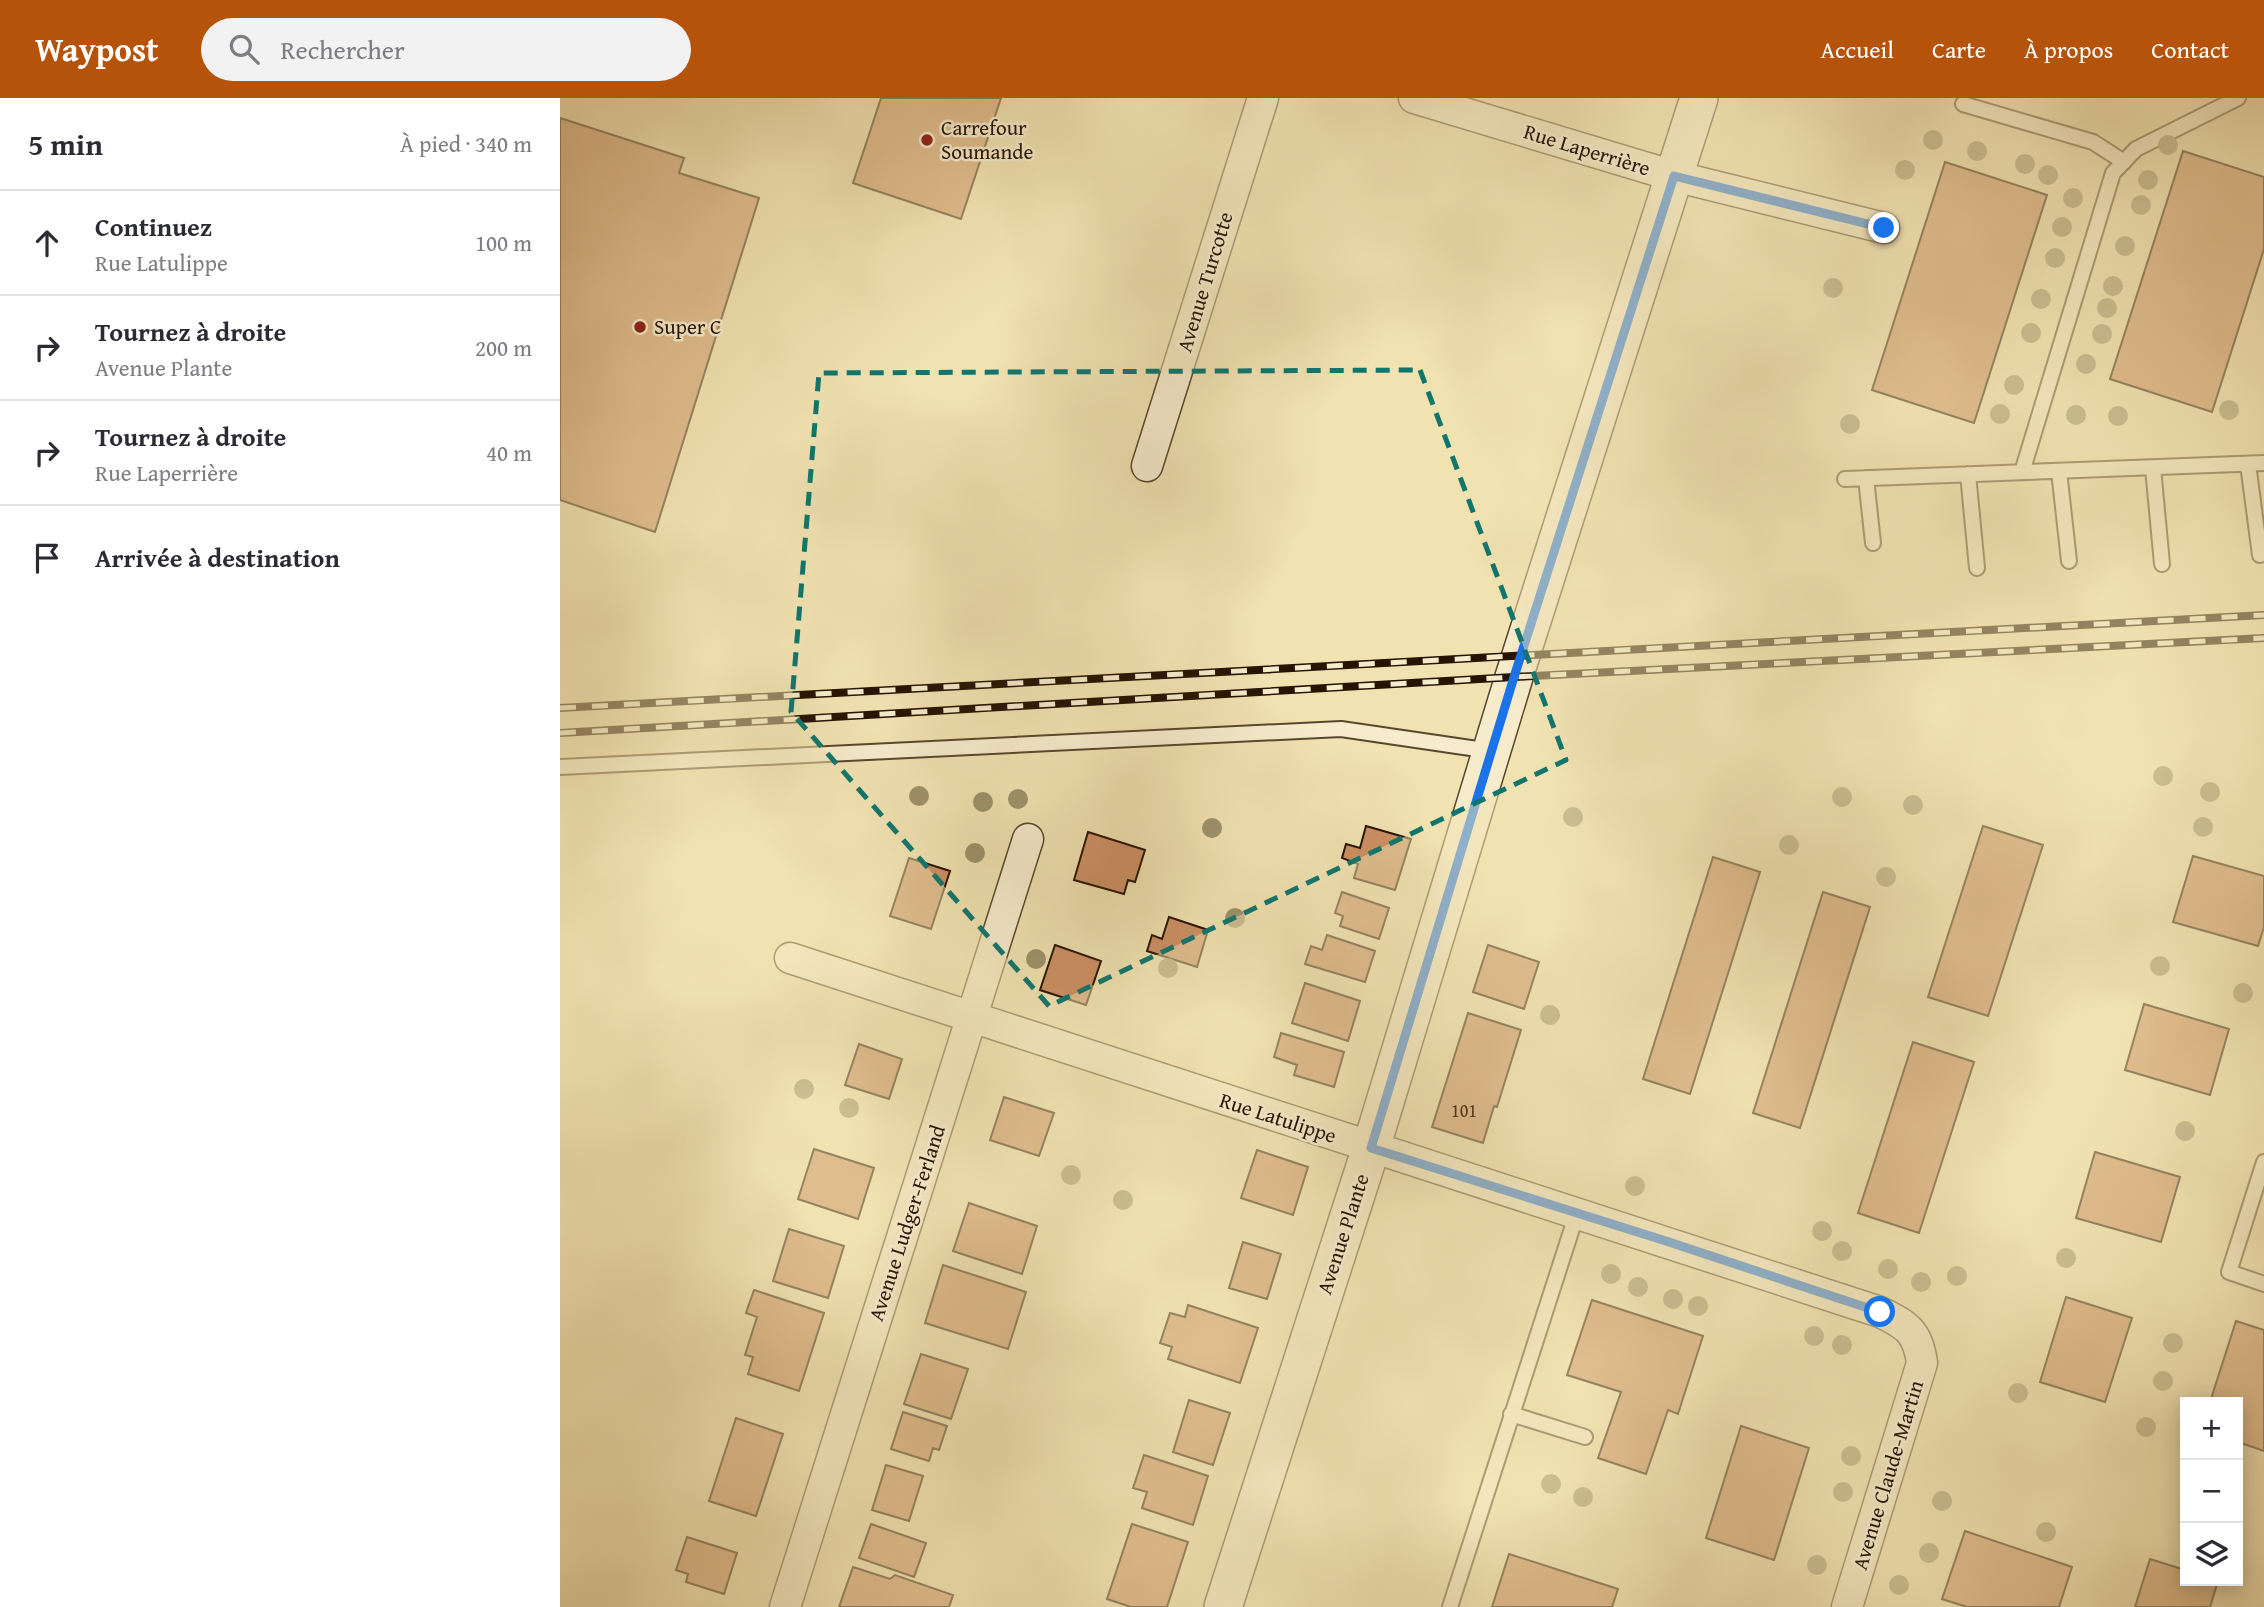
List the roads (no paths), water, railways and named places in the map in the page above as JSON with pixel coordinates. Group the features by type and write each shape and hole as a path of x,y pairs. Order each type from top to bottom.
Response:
{"street":[{"name":"Avenue Turcotte","path":"1147,466 1263,98"},
{"name":"Rue Laperrière","path":"1413,98 1674,176 1884,228"},
{"name":"Avenue Plante","path":"1223,1607 1371,1148 1514,677 1699,98"},
{"name":"Avenue Ludger-Ferland","path":"785,1607 1028,839"},
{"name":"Rue Latulippe","path":"790,958 1880,1312 1903,1323 1919,1341"},
{"name":"Avenue Claude-Martin","path":"1847,1607 1922,1363 1919,1341"}],"lane":[{"path":"2022,472 2113,173 2136,149 2219,102 2238,98"},
{"path":"1963,104 2093,142 2124,162"},
{"path":"1845,479 2264,463"},
{"path":"2248,464 2260,555"},
{"path":"2153,468 2162,564"},
{"path":"2059,471 2069,561"},
{"path":"1968,474 1977,568"},
{"path":"1866,478 1873,543"},
{"path":"560,767 1341,729 1493,751"},
{"path":"2264,1162 2229,1272 2264,1284"},
{"path":"1450,1607 1577,1213"},
{"path":"1511,1414 1584,1437"}],"railway":[{"path":"560,708 2264,615"},
{"path":"560,733 1514,677 2264,638"}],"place":[{"name":"Carrefour Soumande","path":"927,140"},
{"name":"Super C","path":"640,327"}]}
